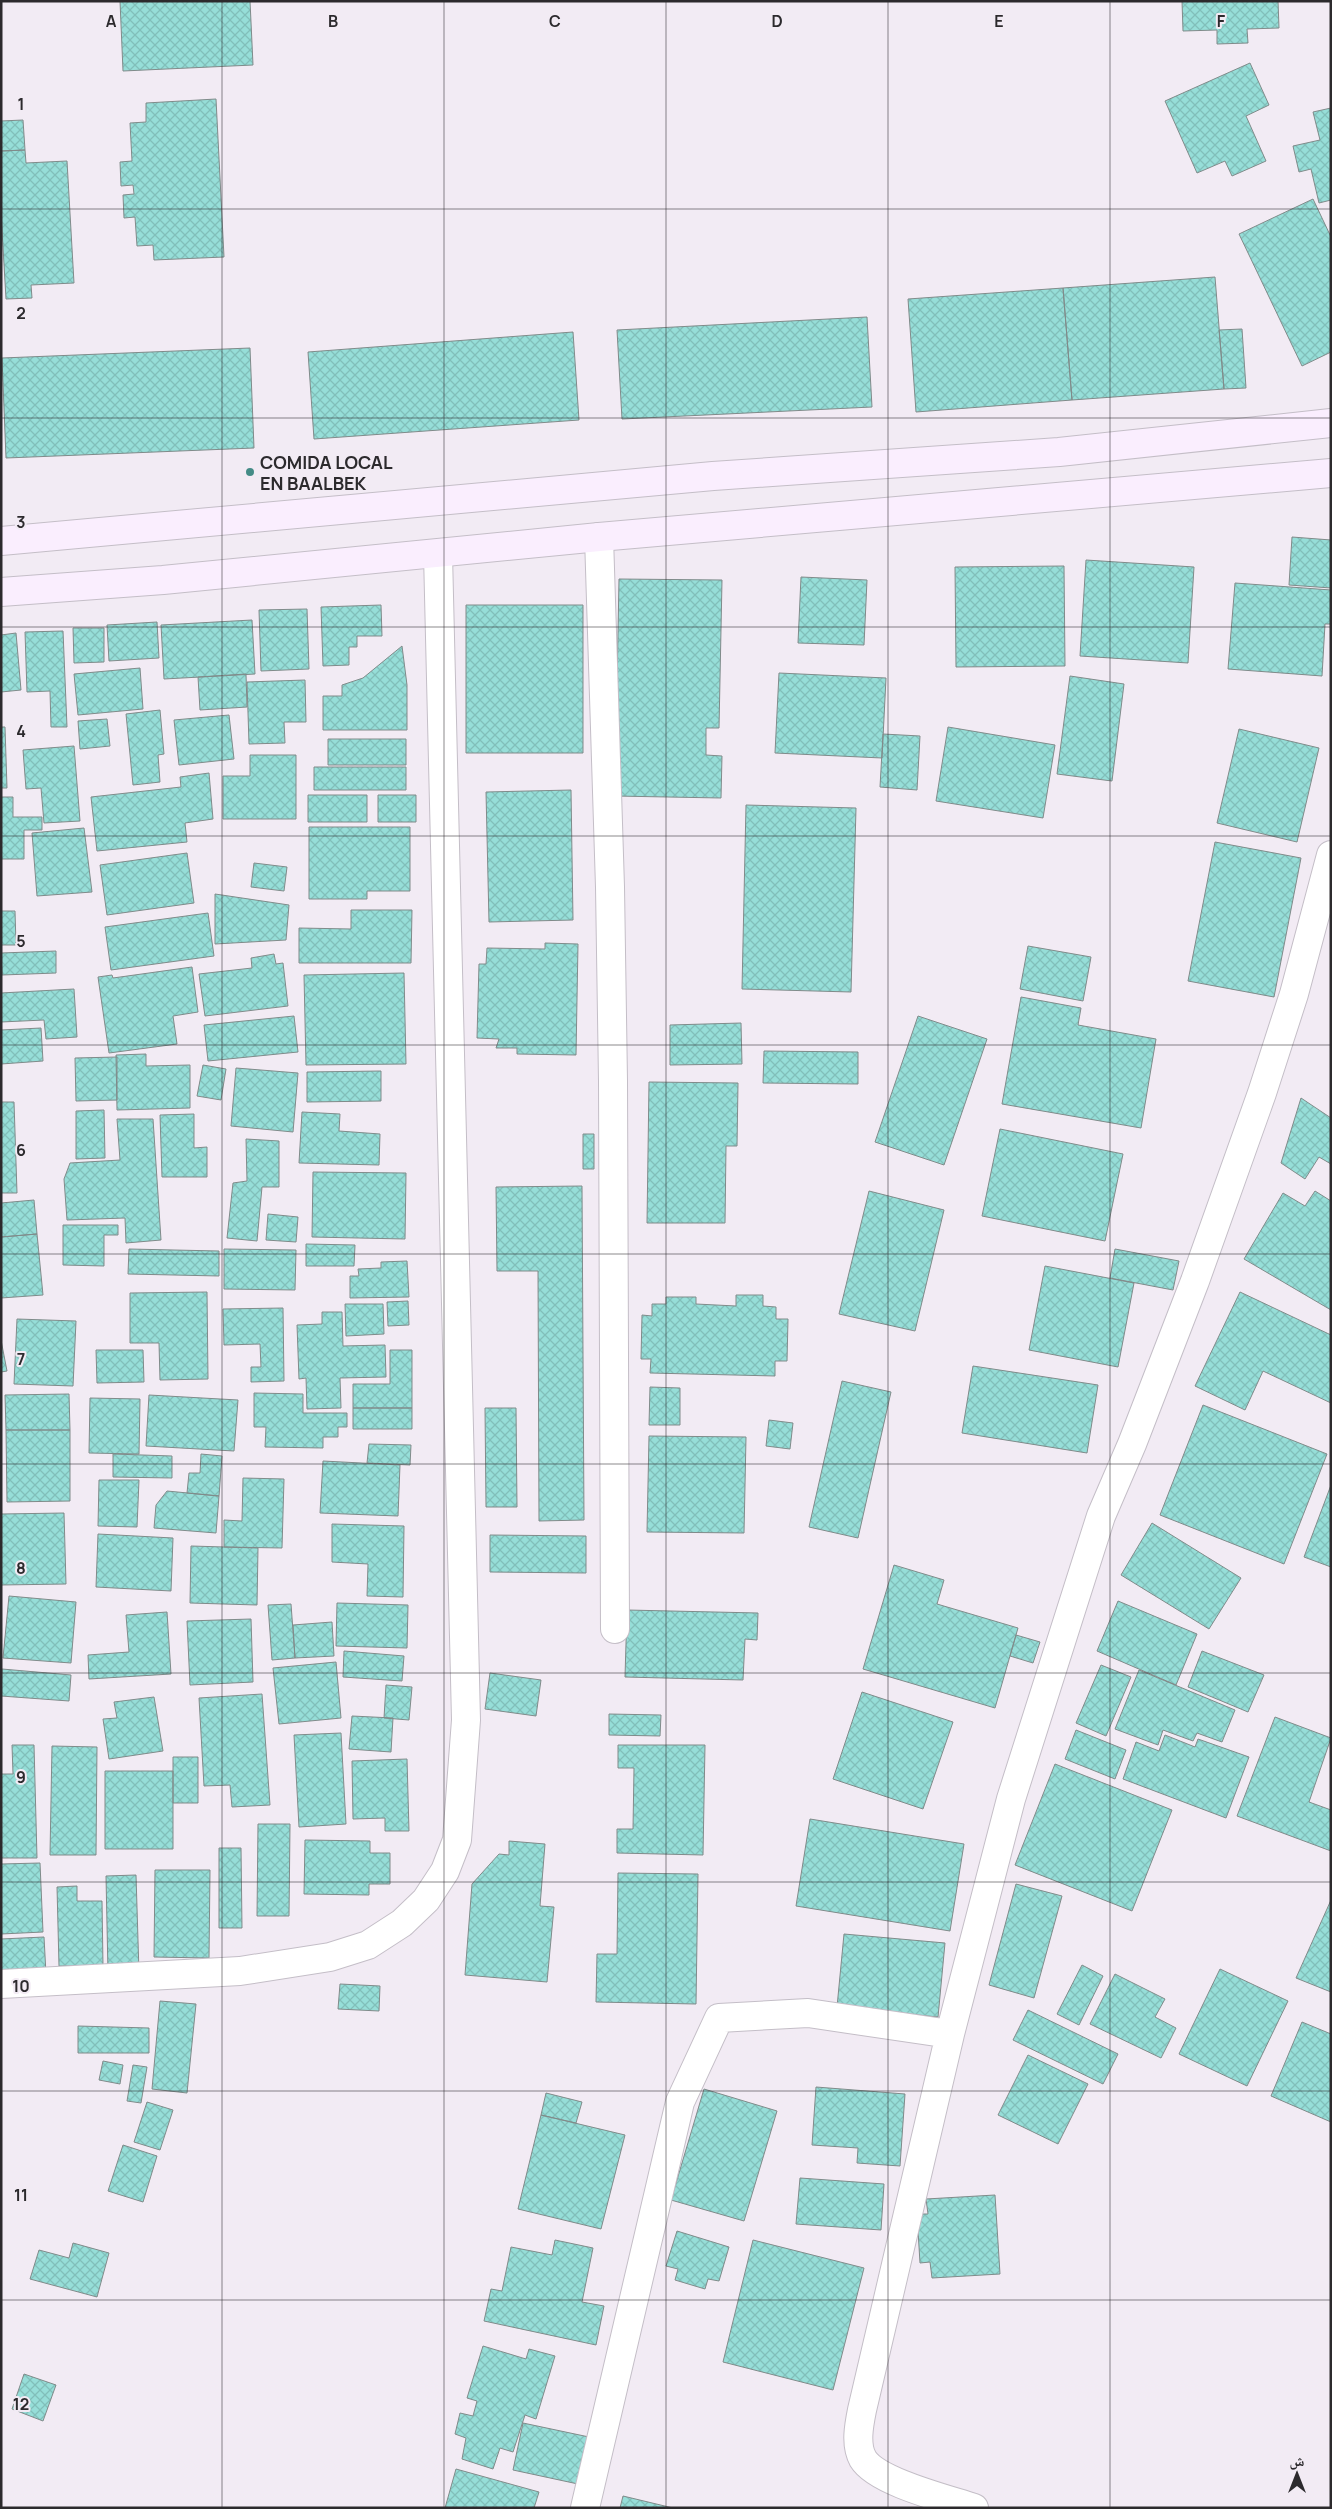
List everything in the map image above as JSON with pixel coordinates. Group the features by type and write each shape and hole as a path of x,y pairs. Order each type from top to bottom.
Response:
{"main road":[{"path":"1,541 713,476 1059,452 1331,423"},
{"path":"1,592 64,588 438,554 599,537 1331,473"}],"street":[{"path":"599,537 612,1042 615,1629"},
{"path":"1,1984 240,1971 330,1957 368,1945 402,1923 426,1900 445,1871 458,1840 466,1720 438,554"},
{"path":"974,2508 887,2478 870,2469 862,2457 859,2442 862,2410 950,2034 1010,1799 1101,1516 1132,1444 1195,1281 1262,1093 1294,994 1331,855"},
{"path":"585,2508 680,2102 719,2018 808,2013 950,2034"}],"building":[{"path":"120,1 250,1 253,65 123,71"},
{"path":"1182,1 1278,1 1279,28 1247,29 1248,43 1217,44 1217,30 1183,31"},
{"path":"1250,63 1269,105 1246,116 1266,161 1232,176 1225,161 1197,173 1165,101"},
{"path":"216,99 224,257 154,260 153,245 137,246 135,217 124,218 123,195 134,194 133,185 121,186 120,162 132,161 130,123 146,122 146,103"},
{"path":"1331,108 1331,200 1319,203 1311,169 1299,172 1293,146 1320,140 1313,112"},
{"path":"23,120 25,150 1,151 1,121"},
{"path":"25,150 26,163 67,161 74,283 31,285 32,298 6,299 1,212 1,151"},
{"path":"1313,199 1331,237 1331,352 1302,366 1239,234"},
{"path":"1215,277 1224,389 1072,400 1063,288"},
{"path":"1063,288 1072,400 916,412 908,299"},
{"path":"867,317 872,407 622,419 617,330"},
{"path":"1242,329 1246,388 1224,389 1219,330"},
{"path":"573,332 579,420 314,439 308,352"},
{"path":"250,348 254,448 6,458 2,358"},
{"path":"1292,537 1331,540 1331,588 1289,585"},
{"path":"1086,560 1194,567 1188,663 1080,656"},
{"path":"1064,566 1065,666 956,667 955,567"},
{"path":"801,577 867,580 864,645 798,643"},
{"path":"619,579 722,580 719,728 706,728 706,755 722,756 721,798 615,796"},
{"path":"1235,583 1331,590 1331,624 1325,624 1322,676 1228,669"},
{"path":"381,605 382,636 357,636 357,647 349,647 349,665 323,666 321,607"},
{"path":"466,605 583,605 583,753 466,753"},
{"path":"307,609 309,669 261,671 259,610"},
{"path":"252,620 255,674 164,679 161,625"},
{"path":"157,622 159,658 109,661 107,625"},
{"path":"73,628 104,628 104,662 74,663"},
{"path":"63,631 67,727 51,727 50,691 27,692 25,632"},
{"path":"16,633 21,690 1,692 1,635"},
{"path":"402,646 407,685 407,730 323,730 323,696 342,696 342,685 363,678"},
{"path":"140,668 143,709 78,715 74,674"},
{"path":"779,673 886,678 882,758 775,753"},
{"path":"246,674 247,707 200,710 198,677"},
{"path":"1070,676 1124,684 1112,781 1057,774"},
{"path":"305,680 306,722 284,722 285,743 249,744 247,682"},
{"path":"160,710 164,754 158,755 160,782 133,785 126,714"},
{"path":"229,715 234,759 179,765 174,720"},
{"path":"107,719 110,746 80,749 78,721"},
{"path":"1,727 5,727 7,788 1,788"},
{"path":"948,727 1055,745 1043,818 936,801"},
{"path":"1239,729 1319,748 1297,842 1217,823"},
{"path":"883,734 920,736 917,790 880,787"},
{"path":"328,739 406,739 406,765 328,765"},
{"path":"74,746 80,821 44,823 41,788 26,789 23,750"},
{"path":"250,755 296,755 296,819 223,819 223,776 250,776"},
{"path":"314,767 406,767 406,790 314,790"},
{"path":"209,773 213,819 185,823 187,842 97,851 91,797 181,787 180,777"},
{"path":"571,790 573,920 489,922 486,792"},
{"path":"308,795 367,795 367,822 308,822"},
{"path":"378,795 416,795 416,822 378,822"},
{"path":"1,797 13,797 13,817 42,817 42,830 24,830 24,859 1,859"},
{"path":"746,805 856,808 851,992 742,989"},
{"path":"309,827 410,827 410,891 367,891 367,899 309,899"},
{"path":"84,828 92,892 37,896 32,833"},
{"path":"1215,842 1301,858 1274,997 1188,981"},
{"path":"187,853 194,903 107,915 100,865"},
{"path":"254,863 287,867 284,891 251,887"},
{"path":"215,894 289,905 286,940 215,944"},
{"path":"351,910 412,910 411,963 299,963 299,928 351,929"},
{"path":"1,911 15,911 16,945 1,945"},
{"path":"208,913 214,956 111,970 105,927"},
{"path":"545,943 578,944 576,1055 517,1054 517,1048 496,1048 499,1039 477,1038 479,964 486,964 487,948 545,949"},
{"path":"1028,946 1091,957 1083,1001 1020,989"},
{"path":"56,951 56,973 2,975 1,953"},
{"path":"274,954 276,964 283,963 288,1006 205,1016 199,974 252,968 251,958"},
{"path":"192,967 198,1012 173,1016 177,1044 109,1053 98,977 112,975 113,978"},
{"path":"404,973 406,1064 306,1065 304,975"},
{"path":"74,989 77,1037 46,1039 44,1020 1,1022 1,993"},
{"path":"1021,997 1081,1008 1078,1025 1156,1039 1141,1128 1002,1104"},
{"path":"294,1016 298,1052 208,1061 204,1025"},
{"path":"918,1016 987,1039 944,1165 875,1142"},
{"path":"741,1023 742,1064 670,1065 670,1025"},
{"path":"41,1028 43,1061 1,1064 1,1030"},
{"path":"764,1051 858,1052 858,1084 763,1083"},
{"path":"146,1054 146,1066 190,1065 190,1108 117,1110 116,1055"},
{"path":"117,1057 117,1100 76,1101 75,1058"},
{"path":"203,1065 226,1069 221,1100 197,1096"},
{"path":"236,1068 298,1073 293,1132 231,1126"},
{"path":"381,1071 381,1101 307,1102 307,1072"},
{"path":"649,1082 738,1083 737,1146 726,1146 725,1223 647,1223"},
{"path":"1301,1098 1331,1118 1331,1164 1319,1157 1305,1179 1281,1163"},
{"path":"1,1102 14,1102 17,1193 1,1193"},
{"path":"104,1110 105,1158 76,1159 76,1111"},
{"path":"302,1112 340,1114 339,1131 380,1134 379,1165 299,1163"},
{"path":"194,1114 194,1148 207,1147 207,1177 162,1177 160,1115"},
{"path":"117,1119 153,1119 161,1240 126,1243 125,1218 67,1220 64,1179 70,1163 120,1160"},
{"path":"1000,1129 1123,1154 1105,1241 982,1216"},
{"path":"583,1134 594,1134 594,1169 583,1169"},
{"path":"246,1139 279,1141 279,1187 262,1187 257,1241 227,1238 233,1183 247,1181"},
{"path":"313,1172 406,1173 405,1239 312,1237"},
{"path":"582,1186 584,1520 539,1521 538,1271 497,1271 496,1187"},
{"path":"869,1191 944,1210 915,1331 839,1314"},
{"path":"1315,1191 1331,1201 1331,1310 1244,1259 1283,1193 1305,1206"},
{"path":"34,1200 37,1234 1,1237 1,1203"},
{"path":"268,1214 298,1217 296,1242 266,1240"},
{"path":"63,1225 118,1225 118,1235 104,1235 104,1266 63,1265"},
{"path":"37,1234 43,1295 1,1298 1,1237"},
{"path":"306,1244 355,1245 354,1266 306,1266"},
{"path":"129,1249 219,1251 219,1276 128,1274"},
{"path":"224,1249 296,1250 295,1290 224,1289"},
{"path":"1115,1249 1179,1261 1173,1290 1110,1278"},
{"path":"407,1261 409,1297 350,1298 350,1276 359,1276 358,1269 381,1268 381,1262"},
{"path":"1045,1266 1134,1283 1118,1367 1029,1350"},
{"path":"207,1292 208,1379 160,1380 159,1343 130,1343 130,1293"},
{"path":"1240,1292 1331,1335 1331,1403 1263,1371 1245,1410 1195,1386"},
{"path":"736,1295 763,1295 763,1306 776,1307 776,1319 788,1319 787,1361 775,1361 775,1376 650,1373 651,1359 641,1359 642,1315 652,1316 652,1304 666,1304 666,1297 696,1297 696,1304 736,1306"},
{"path":"408,1301 409,1325 388,1326 387,1302"},
{"path":"345,1304 383,1304 384,1334 346,1336"},
{"path":"283,1308 284,1381 251,1382 251,1367 261,1367 260,1344 224,1345 223,1309"},
{"path":"322,1312 342,1312 343,1346 385,1345 386,1377 340,1378 341,1408 307,1409 306,1378 299,1379 297,1325 322,1324"},
{"path":"17,1319 76,1321 73,1386 14,1384"},
{"path":"1,1340 7,1371 1,1372"},
{"path":"96,1350 143,1350 144,1382 97,1383"},
{"path":"390,1350 412,1350 412,1408 353,1408 353,1384 390,1384"},
{"path":"973,1366 1098,1385 1087,1453 962,1433"},
{"path":"842,1381 891,1392 858,1538 809,1527"},
{"path":"650,1387 680,1388 680,1425 649,1425"},
{"path":"254,1393 303,1394 303,1413 347,1413 347,1427 338,1427 338,1437 323,1437 323,1448 265,1447 266,1427 254,1427"},
{"path":"69,1394 70,1430 6,1430 5,1395"},
{"path":"149,1395 238,1400 234,1451 146,1446"},
{"path":"90,1398 140,1399 139,1454 89,1453"},
{"path":"1203,1405 1327,1454 1284,1564 1160,1515"},
{"path":"353,1408 412,1408 412,1429 353,1429"},
{"path":"485,1408 516,1408 517,1507 486,1507"},
{"path":"769,1420 793,1423 790,1449 766,1446"},
{"path":"6,1430 70,1430 70,1501 7,1502"},
{"path":"649,1436 746,1437 744,1533 647,1532"},
{"path":"369,1444 411,1445 410,1465 367,1463"},
{"path":"113,1454 172,1456 172,1478 113,1477"},
{"path":"201,1454 222,1456 219,1496 187,1493 189,1473 200,1473"},
{"path":"323,1461 400,1465 398,1516 320,1513"},
{"path":"243,1478 284,1479 282,1548 224,1547 224,1520 242,1521"},
{"path":"99,1480 139,1480 137,1527 98,1526"},
{"path":"1331,1485 1331,1567 1304,1557"},
{"path":"167,1491 219,1496 216,1533 154,1528 156,1505"},
{"path":"64,1513 66,1584 1,1585 1,1514"},
{"path":"1152,1523 1241,1578 1209,1629 1121,1575"},
{"path":"332,1524 404,1526 403,1597 367,1596 368,1564 332,1562"},
{"path":"98,1534 173,1538 171,1591 96,1587"},
{"path":"490,1535 586,1536 586,1573 490,1572"},
{"path":"191,1546 258,1548 257,1605 190,1603"},
{"path":"894,1565 944,1580 937,1604 1018,1628 995,1708 863,1669"},
{"path":"9,1596 76,1602 71,1663 3,1658"},
{"path":"1118,1601 1197,1634 1176,1685 1097,1651"},
{"path":"337,1603 408,1605 407,1648 336,1646"},
{"path":"291,1604 295,1658 272,1660 268,1605"},
{"path":"627,1610 758,1613 757,1640 745,1639 743,1680 625,1677"},
{"path":"167,1612 171,1674 89,1679 88,1655 129,1652 126,1615"},
{"path":"251,1619 253,1682 190,1685 187,1621"},
{"path":"332,1622 334,1656 295,1658 293,1625"},
{"path":"1016,1635 1040,1642 1033,1663 1010,1656"},
{"path":"344,1651 404,1656 402,1681 343,1677"},
{"path":"1202,1651 1264,1675 1248,1712 1188,1687"},
{"path":"336,1662 341,1718 279,1724 273,1668"},
{"path":"1101,1665 1131,1677 1106,1736 1076,1723"},
{"path":"2,1669 71,1675 69,1701 1,1696"},
{"path":"1139,1670 1235,1710 1222,1742 1197,1733 1193,1741 1163,1730 1158,1745 1115,1729"},
{"path":"490,1673 541,1680 536,1716 485,1709"},
{"path":"386,1685 412,1687 409,1720 384,1718"},
{"path":"862,1692 953,1722 923,1809 833,1779"},
{"path":"262,1694 270,1805 232,1807 230,1785 204,1786 199,1698"},
{"path":"154,1697 163,1751 109,1759 103,1719 117,1718 114,1702"},
{"path":"609,1714 661,1715 660,1736 609,1735"},
{"path":"352,1716 393,1718 391,1752 349,1749"},
{"path":"1275,1717 1331,1738 1309,1802 1331,1810 1331,1851 1237,1816"},
{"path":"1076,1730 1126,1750 1115,1779 1065,1759"},
{"path":"341,1733 346,1824 299,1827 294,1735"},
{"path":"1165,1735 1195,1747 1198,1739 1249,1757 1226,1818 1123,1779 1136,1742 1159,1751"},
{"path":"12,1745 34,1745 37,1858 1,1858 1,1774 13,1774"},
{"path":"618,1745 705,1745 703,1855 617,1853 617,1829 633,1829 634,1768 618,1768"},
{"path":"52,1746 97,1747 96,1855 50,1855"},
{"path":"173,1757 198,1757 198,1803 173,1803"},
{"path":"407,1759 409,1831 385,1831 385,1818 353,1819 352,1761"},
{"path":"1055,1764 1172,1810 1132,1911 1015,1865"},
{"path":"105,1771 173,1771 173,1849 105,1849"},
{"path":"810,1819 964,1844 950,1931 796,1906"},
{"path":"258,1824 290,1824 289,1916 257,1916"},
{"path":"305,1840 370,1841 370,1853 390,1853 390,1884 369,1884 369,1895 304,1894"},
{"path":"509,1841 545,1844 540,1906 554,1907 547,1982 465,1975 472,1884 499,1854 509,1855"},
{"path":"219,1848 241,1848 242,1928 219,1928"},
{"path":"40,1863 43,1932 1,1934 1,1864"},
{"path":"155,1870 210,1870 209,1958 154,1957"},
{"path":"618,1873 698,1874 696,2004 596,2002 597,1954 617,1954"},
{"path":"136,1875 139,1973 108,1973 106,1876"},
{"path":"1016,1884 1062,1896 1034,1998 989,1985"},
{"path":"77,1886 77,1901 102,1901 103,1966 59,1966 57,1887"},
{"path":"1331,1900 1331,1992 1296,1978"},
{"path":"844,1934 945,1943 938,2017 837,2007"},
{"path":"44,1937 46,1974 1,1976 1,1939"},
{"path":"1082,1965 1103,1976 1079,2025 1057,2014"},
{"path":"1220,1969 1288,2001 1247,2086 1179,2054"},
{"path":"1115,1974 1165,1999 1155,2017 1176,2028 1161,2058 1090,2024"},
{"path":"340,1984 380,1986 379,2011 338,2009"},
{"path":"160,2001 196,2004 187,2093 152,2089"},
{"path":"1028,2010 1118,2054 1103,2084 1013,2040"},
{"path":"1302,2022 1331,2034 1331,2122 1271,2096"},
{"path":"78,2026 149,2028 149,2053 78,2053"},
{"path":"1028,2055 1088,2084 1058,2144 998,2115"},
{"path":"103,2061 123,2065 120,2084 99,2080"},
{"path":"133,2065 147,2067 141,2103 127,2101"},
{"path":"816,2087 905,2094 900,2166 857,2163 858,2148 812,2145"},
{"path":"704,2089 777,2111 744,2221 671,2200"},
{"path":"546,2093 582,2102 576,2123 541,2115"},
{"path":"147,2102 173,2110 160,2150 134,2142"},
{"path":"541,2115 625,2135 601,2229 518,2209"},
{"path":"123,2145 157,2156 143,2202 108,2191"},
{"path":"800,2178 884,2184 881,2230 796,2224"},
{"path":"995,2195 1000,2274 932,2278 930,2262 920,2263 917,2214 928,2214 926,2199"},
{"path":"677,2231 729,2247 719,2281 708,2279 705,2289 675,2280 678,2269 666,2266"},
{"path":"555,2240 593,2248 582,2302 604,2306 596,2345 484,2321 491,2289 502,2291 511,2247 552,2255"},
{"path":"753,2240 864,2268 833,2390 723,2362"},
{"path":"73,2243 109,2253 97,2297 30,2279 39,2250 69,2258"},
{"path":"483,2346 526,2359 529,2349 555,2356 536,2419 525,2415 513,2452 500,2448 493,2469 462,2459 466,2438 455,2434 460,2413 473,2416 477,2401 467,2398"},
{"path":"24,2374 56,2385 43,2421 12,2409"},
{"path":"523,2423 589,2437 578,2484 513,2470"},
{"path":"456,2469 539,2492 534,2508 445,2508"},
{"path":"623,2496 673,2508 620,2508"}],"place":[{"name":"COMIDA LOCAL EN BAALBEK","path":"250,472"}]}
